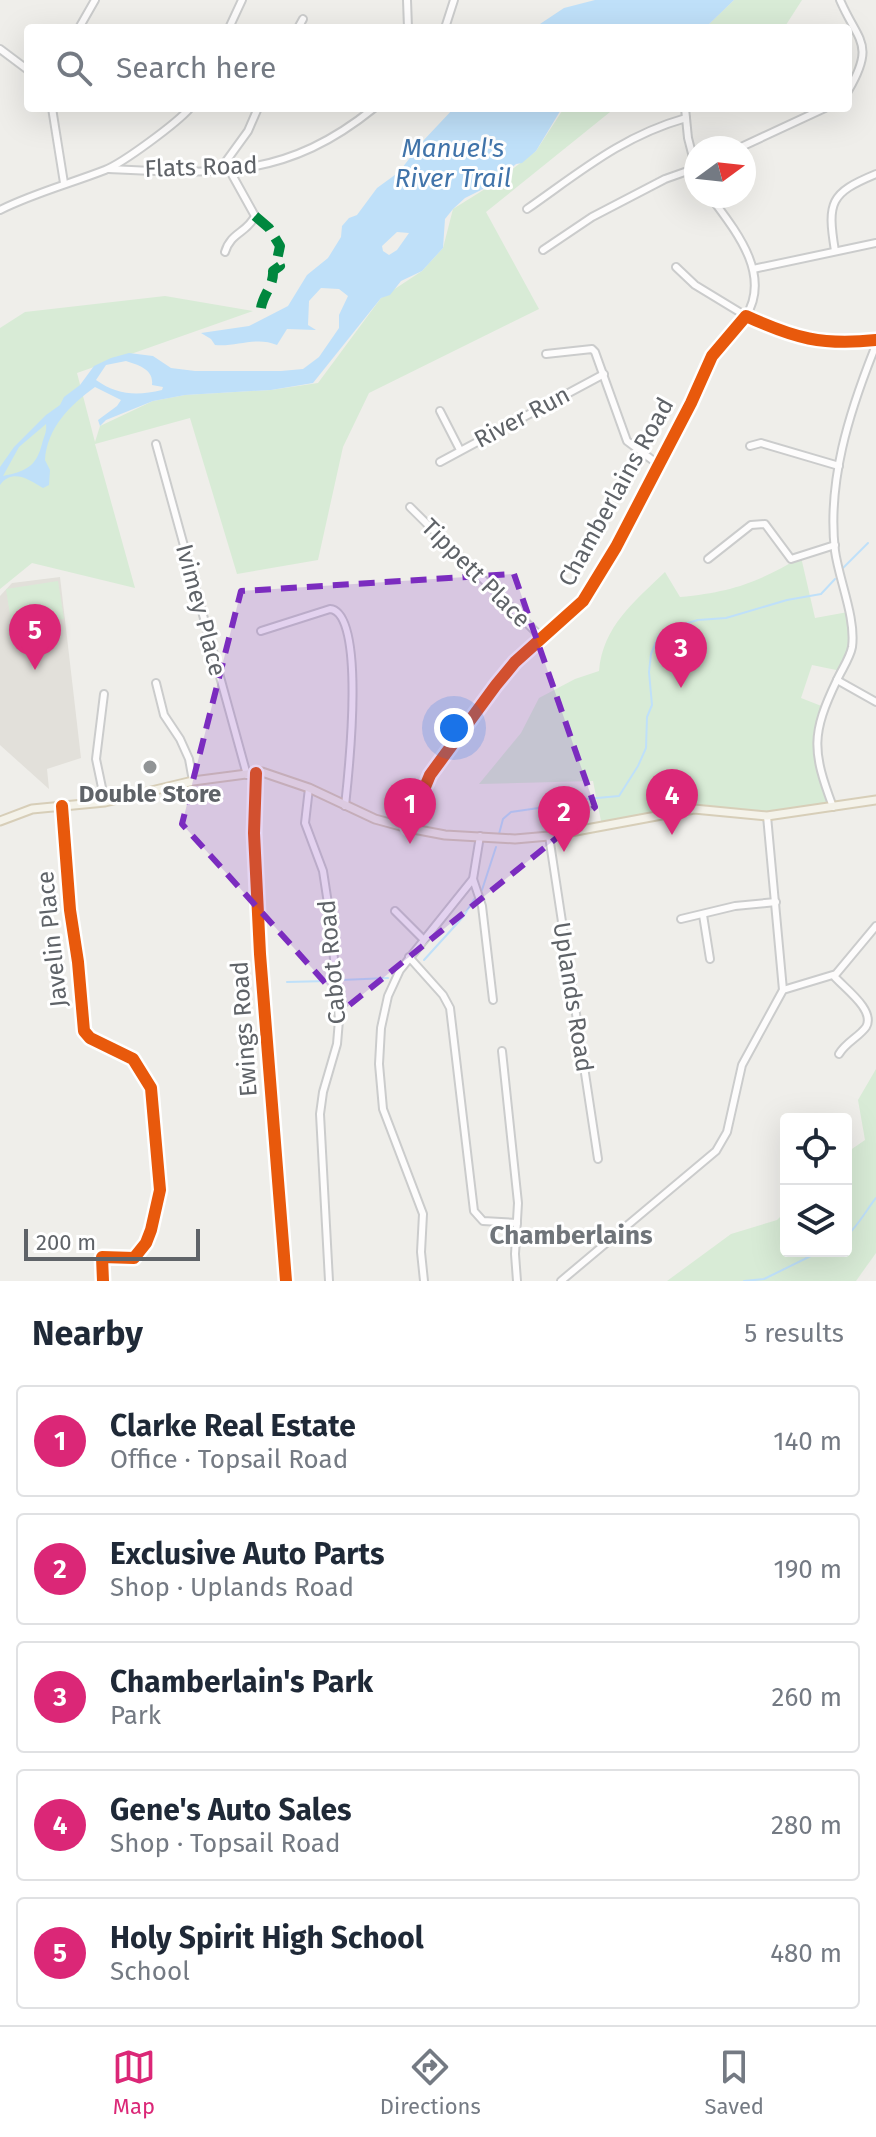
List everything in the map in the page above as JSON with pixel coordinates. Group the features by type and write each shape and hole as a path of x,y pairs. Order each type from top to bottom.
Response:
{"main road":[{"path":"0,821 32,809 105,802 193,781 256,773 286,779 345,806 408,828 445,835 515,839 549,836 694,809 767,816 876,800"}],"street":[{"path":"81,24 95,0"},
{"path":"231,24 242,0"},
{"path":"407,0 408,24"},
{"path":"446,24 454,0"},
{"path":"840,0 862,33 866,45 864,67 852,85"},
{"path":"300,24 303,19"},
{"path":"0,49 24,67"},
{"path":"53,112 64,183"},
{"path":"0,210 64,183 109,169 186,112"},
{"path":"219,171 248,131 256,112"},
{"name":"Flats Road","path":"109,169 230,171 262,166 302,153 369,112"},
{"path":"685,112 690,136"},
{"path":"756,140 816,112"},
{"path":"527,209 612,149 686,118"},
{"path":"225,252 229,240 253,222 255,216 230,171"},
{"path":"543,250 592,217 665,179 684,173"},
{"path":"835,251 830,221 836,198 846,186 876,174"},
{"path":"718,208 741,241 753,269 756,282 754,303 746,316"},
{"path":"753,269 876,243"},
{"path":"676,267 695,285 746,316 809,341 875,340 850,415 839,466 835,545 852,630 852,649 817,731 816,756 833,807"},
{"name":"Chamberlains Road","path":"408,828 430,775 442,756 515,662 583,601 616,547 712,356 746,316"},
{"path":"546,354 592,349 627,441 659,465"},
{"name":"River Run","path":"440,462 604,374"},
{"path":"440,411 460,450"},
{"path":"750,446 761,443 839,466"},
{"name":"Ivimey Place","path":"156,444 247,775"},
{"name":"Tippett Place","path":"410,507 542,638"},
{"path":"708,559 751,525 765,524 791,559 835,545"},
{"path":"261,631 330,609 341,613 349,639 353,724 345,806"},
{"path":"837,680 876,702"},
{"path":"156,683 164,715 189,759 193,781"},
{"path":"104,694 96,759 105,802"},
{"name":"Ewings Road","path":"256,773 254,833 260,954 286,1281"},
{"name":"Cabot Road","path":"309,788 305,823 323,871 331,923 339,1020 337,1044 320,1114 329,1281"},
{"name":"Javelin Place","path":"62,806 84,1031 90,1038 133,1059 149,1082 160,1190 146,1243 134,1258 102,1257 103,1281"},
{"path":"564,1280 719,1148 728,1128 742,1065 783,990 767,816"},
{"path":"480,836 473,879 482,906 493,1000"},
{"name":"Uplands Road","path":"549,836 598,1159"},
{"path":"424,1281 421,1247 424,1218 386,1120 379,1064 381,1028 393,982 409,957 473,879"},
{"path":"681,919 731,907 776,902"},
{"path":"395,911 423,939"},
{"path":"703,915 710,959"},
{"path":"783,990 834,976 876,926"},
{"path":"409,957 443,995 450,1008 474,1211 483,1221 517,1223"},
{"path":"834,976 864,1008 868,1018 864,1028 847,1042 839,1054"},
{"path":"502,1051 518,1196 517,1281"}],"highlighted area":[{"path":"514,574 595,807 347,1007 182,824 241,591"}],"shaded area":[{"path":"60,577 81,758 47,769 49,789 0,745 0,596 12,583"}],"green space":[{"path":"734,0 802,0 787,24 709,24"},
{"path":"561,112 610,112 486,212 539,309 369,393 343,447 318,560 237,574 190,418 95,444 135,588 32,563 0,589 0,328 25,312 165,296 253,311 77,373 95,442 100,426 153,401 185,395 271,390 318,383 381,298 422,271 443,248 453,209 493,184 536,151"},
{"path":"801,557 815,618 848,612 852,649 841,671 812,665 801,698 824,707 816,756 833,807 767,816 694,809 602,826 593,781 479,784 521,733 539,698 575,679 599,671 613,628 665,572 680,597 743,585"},
{"path":"58,581 64,619 12,627 6,589"},
{"path":"876,1069 876,1253 856,1281 667,1281 731,1234 780,1217 780,1257 852,1257 852,1149 865,1140 858,1100"}],"water":[{"path":"595,0 734,0 709,24 540,24 564,8"},
{"name":"Manuel's River Trail","path":"450,112 560,112 536,151 493,184 465,198 453,209 445,219 443,248 422,271 401,281 390,295 381,298 313,383 153,401 106,420 100,426 98,420 121,400 95,387 61,418 50,438 45,460 50,470 49,485 43,488 16,476 0,485 0,467 14,447 80,385 94,366 111,358 129,353 153,356 171,368 195,371 281,371 303,369 319,357 339,328 339,315 348,296 339,289 321,288 309,301 308,325 316,330 287,329 277,345 262,341 215,345 201,333 249,326 288,306 307,275 328,258 341,237 342,226 357,215 377,188 399,172","holes":["397,232 409,233 397,250 389,255 383,251 382,246","126,361 148,371 152,385 163,387 162,390 144,393 120,391 96,380 106,365","46,424 40,452 33,463 24,470 3,476 19,447"]}],"waterway":[{"path":"842,569 868,543"},
{"path":"499,834 503,819 511,812 575,800 619,796 646,748 647,717 652,705 651,654 659,635 698,620 726,618 787,600 821,594 835,579"},
{"path":"482,890 496,847"},
{"path":"424,960 463,917 475,898"},
{"path":"341,980 388,978"},
{"path":"287,982 328,981"},
{"path":"852,1230 876,1198"},
{"path":"744,1281 764,1279 809,1257"}],"marked path":[{"path":"255,216 269,228 280,246 277,260 280,266 273,271 261,308"}],"cycle path":[{"path":"408,828 430,775 496,685 515,662 583,601 616,547 712,356 746,316 779,330 824,341 876,340"},
{"path":"256,773 254,833 260,954 286,1281"},
{"path":"62,806 84,1031 90,1038 133,1059 151,1088 160,1190 146,1243 134,1258 102,1257 103,1281"}],"place":[{"name":"Holy Spirit High School","path":"35,670"},
{"name":"Chamberlain's Park","path":"681,688"},
{"name":"Double Store","path":"150,767"},
{"name":"Gene's Auto Sales","path":"672,835"},
{"name":"Clarke Real Estate","path":"410,844"},
{"name":"Exclusive Auto Parts","path":"564,852"}],"district":[{"name":"Chamberlains","path":"571,1235"}]}
